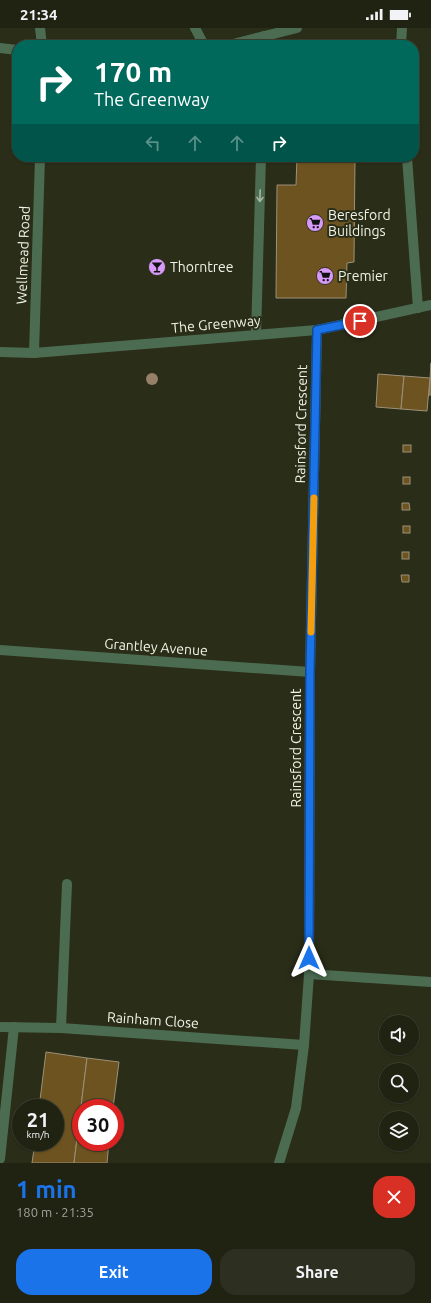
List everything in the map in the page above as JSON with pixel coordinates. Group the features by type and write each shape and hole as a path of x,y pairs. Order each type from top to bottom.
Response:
{"street":[{"path":"40,28 41,40"},
{"path":"195,28 201,40"},
{"path":"267,40 298,28"},
{"path":"401,40 402,28"},
{"path":"0,48 12,49"},
{"name":"Wellmead Road","path":"34,353 40,162"},
{"path":"256,335 261,162"},
{"path":"407,162 418,308"},
{"name":"The Greenway","path":"0,352 34,353 317,330 431,305"},
{"name":"Rainsford Crescent","path":"279,1163 296,1108 304,1045 309,974 310,672 317,330"},
{"name":"Grantley Avenue","path":"0,650 310,672"},
{"path":"61,1028 67,884"},
{"path":"309,974 431,982"},
{"name":"Rainham Close","path":"0,1027 61,1028 304,1045"},
{"path":"0,1159 14,1028"}],"building":[{"name":"Beresford Buildings","path":"297,162 355,162 354,262 347,263 346,298 276,298 277,185 296,185"},
{"path":"431,363 431,395 429,395"},
{"path":"378,374 404,376 401,409 376,407"},
{"path":"404,376 430,378 427,411 401,409"},
{"path":"403,445 411,445 411,452 403,452"},
{"path":"403,477 410,477 410,484 403,484"},
{"path":"402,503 409,503 410,510 402,510"},
{"path":"403,526 410,526 410,533 403,533"},
{"path":"402,552 409,552 409,559 402,559"},
{"path":"401,575 409,575 409,582 402,582"},
{"path":"46,1052 87,1058 82,1099 72,1099 72,1151 75,1151 74,1163 32,1163 34,1151 64,1151 64,1099 40,1099"},
{"path":"87,1058 119,1062 114,1099 82,1099"},
{"path":"75,1151 108,1151 107,1163 74,1163"}],"slow traffic":[{"path":"311,632 314,498"}],"place":[{"name":"Beresford Buildings","path":"315,223"},
{"name":"Thorntree","path":"157,267"},
{"name":"Premier","path":"325,276"}],"route":[{"path":"309,958 310,672 317,330 360,321"}]}
